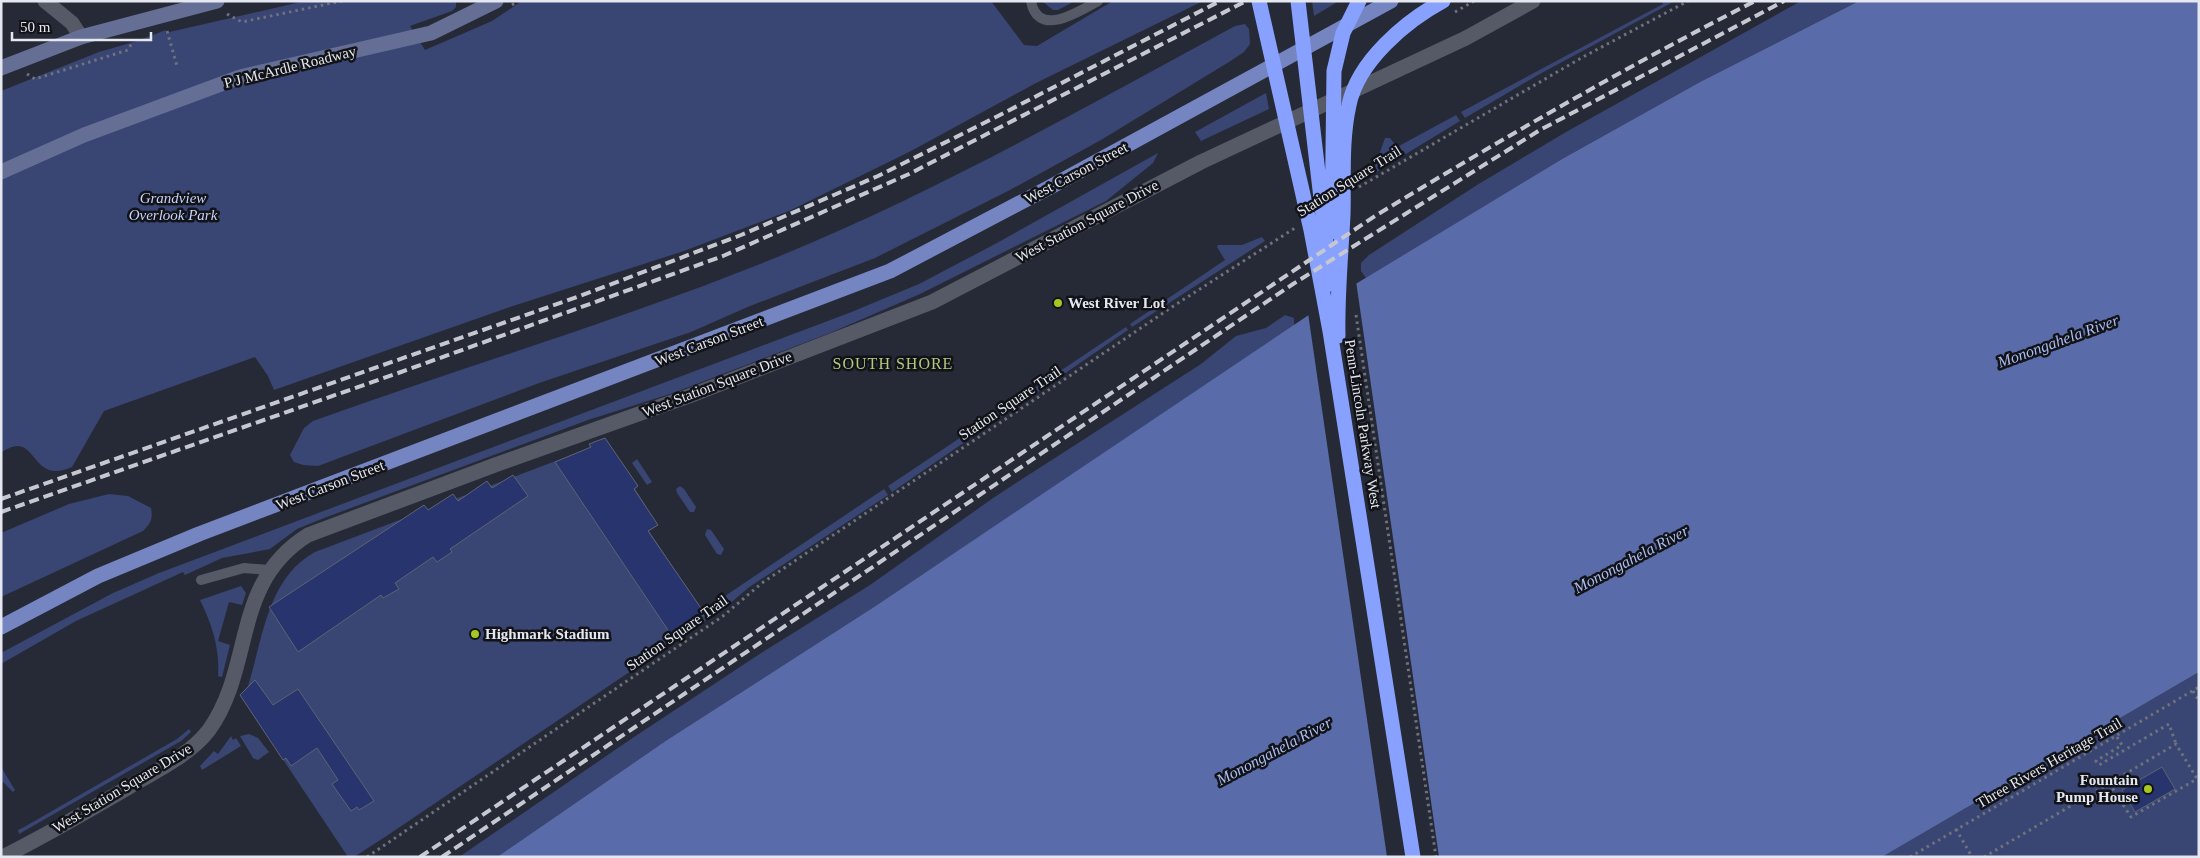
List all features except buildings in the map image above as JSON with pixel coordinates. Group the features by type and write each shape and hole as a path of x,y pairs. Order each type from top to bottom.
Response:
{"highway":[{"name":"Penn-Lincoln Parkway West","path":"1259,1 1334,336 1418,857"},
{"name":"Penn-Lincoln Parkway West","path":"1298,1 1334,336 1413,857"},
{"path":"1334,336 1334,72 1343,33 1359,1"},
{"path":"1334,336 1345,130 1352,92 1373,60 1411,20 1448,7"}],"main road":[{"name":"P J McArdle Roadway","path":"1,172 84,135 240,77 431,33 496,1"},
{"name":"West Carson Street","path":"1,626 98,576 199,534 890,271 1061,181 1391,1"},
{"path":"1,68 81,37 215,5"}],"street":[{"path":"45,1 72,23 81,37"},
{"name":"West Station Square Drive","path":"3,857 66,824 149,775 182,754 208,731 227,696 260,585 270,570 292,545 315,532 689,396 932,302 1201,162 1457,42 1533,1"}],"lane":[{"path":"1031,1 1038,14 1046,20 1056,21 1098,1"},
{"path":"201,580 244,568 270,570"}],"path":[{"path":"215,5 242,22 342,1"},
{"path":"1448,7 1474,1"},
{"name":"Station Square Trail","path":"1358,187 1583,57 1688,1"},
{"path":"175,26 166,29 177,66"},
{"path":"18,77 27,74 35,79 128,50 134,38"},
{"name":"Station Square Trail","path":"367,857 716,622 762,583 1175,305 1300,224"},
{"path":"1355,309 1436,857"},
{"name":"Three Rivers Heritage Trail","path":"1910,857 2117,737 2199,687"},
{"path":"2193,691 2199,701"},
{"path":"2109,783 2131,817 2198,781 2176,744 2169,724 2099,765 2096,761 2122,745 2117,737"},
{"path":"1984,857 2176,744"},
{"path":"1956,829 1972,857"}],"green space":[{"name":"Grandview Overlook Park","path":"305,1 456,1 456,7 452,11 410,26 425,50 492,21 522,1 991,1 1024,45 1037,46 1113,1 1203,1 1036,83 911,151 789,211 684,251 513,306 274,390 268,376 255,357 104,411 72,467 60,471 44,467 24,448 15,446 1,452 1,91 99,52 166,30 165,33"},
{"path":"1042,1 1075,1 1058,10 1053,10"},
{"path":"1312,1 1339,1 1314,16"},
{"path":"1662,1 1675,1 1538,75 1465,118 1461,112 1663,4"},
{"path":"1801,1 1859,1 1700,82 1562,159 1366,278 1361,271 1361,263 1369,255 1477,185 1566,132"},
{"path":"1245,24 1249,29 1250,44 1244,52 1229,62 1101,140 1010,190 875,258 750,306 691,332 539,383 318,466 294,462 290,455 304,428 313,421 603,322 718,280 834,233 951,178 1235,26"},
{"path":"1266,93 1269,109 1201,141 1195,132"},
{"path":"1456,115 1460,121 1365,179 1375,166 1385,138 1390,138 1397,147"},
{"path":"1158,153 1153,163 1106,201 920,294 830,333 673,393 588,420 324,518 297,529 270,549 222,558 185,575 183,572 76,621 1,664 1,653 113,593 159,573 849,313 919,284"},
{"path":"1262,237 1265,241 1132,327 1130,324 1225,260 1217,247 1218,245 1242,245"},
{"path":"1285,315 1294,318 1294,326 877,605 667,740 497,857 459,857 631,739 755,657 870,585 996,496 1201,364 1236,336 1266,328"},
{"path":"1126,327 1128,330 892,492 888,486"},
{"name":"Highmark Stadium","path":"605,438 638,486 635,489 658,525 649,531 708,619 388,835 354,857 348,857 240,695 248,686 269,611 286,577 299,563 315,552 590,448 589,444"},
{"path":"637,459 652,482 647,485 632,463"},
{"path":"680,486 696,507 694,512 690,512 677,493 676,489"},
{"path":"884,489 888,495 748,588 727,606 722,598"},
{"path":"109,494 128,496 151,508 151,521 148,526 143,531 1,597 1,533 69,504"},
{"path":"707,529 711,530 724,549 721,555 717,554 705,535"},
{"path":"241,586 246,593 242,605 229,602 218,641 230,645 222,677 218,676 218,656 214,637 200,600"},
{"path":"2199,672 2199,857 1882,857"},
{"path":"189,729 191,732 181,741 19,834 18,830 177,739"},
{"path":"249,734 258,738 269,752 258,760 253,758 240,736"},
{"path":"231,736 233,740 236,738 241,746 202,770 200,766 214,751 218,754"},
{"path":"1,767 15,790 13,792 1,780"}],"water":[{"name":"Monongahela River","path":"1859,1 2199,1 2199,672 1882,857 497,857 667,740 877,605 1349,288 1562,159 1700,82"}],"pier":[{"path":"1356,281 1439,857 1387,857 1308,313"}],"railway":[{"path":"1,499 580,296 741,235 878,176 1220,1"},
{"path":"1,512 401,372 723,256 909,174 1246,1"},
{"path":"420,857 1375,216 1563,105 1755,1"},
{"path":"442,857 1293,284 1540,130 1784,1"}],"place":[{"name":"West River Lot","path":"1058,303"},
{"name":"Highmark Stadium","path":"475,634"},
{"name":"Fountain Pump House","path":"2148,789"}],"district":[{"name":"SOUTH SHORE","path":"893,363"}]}
